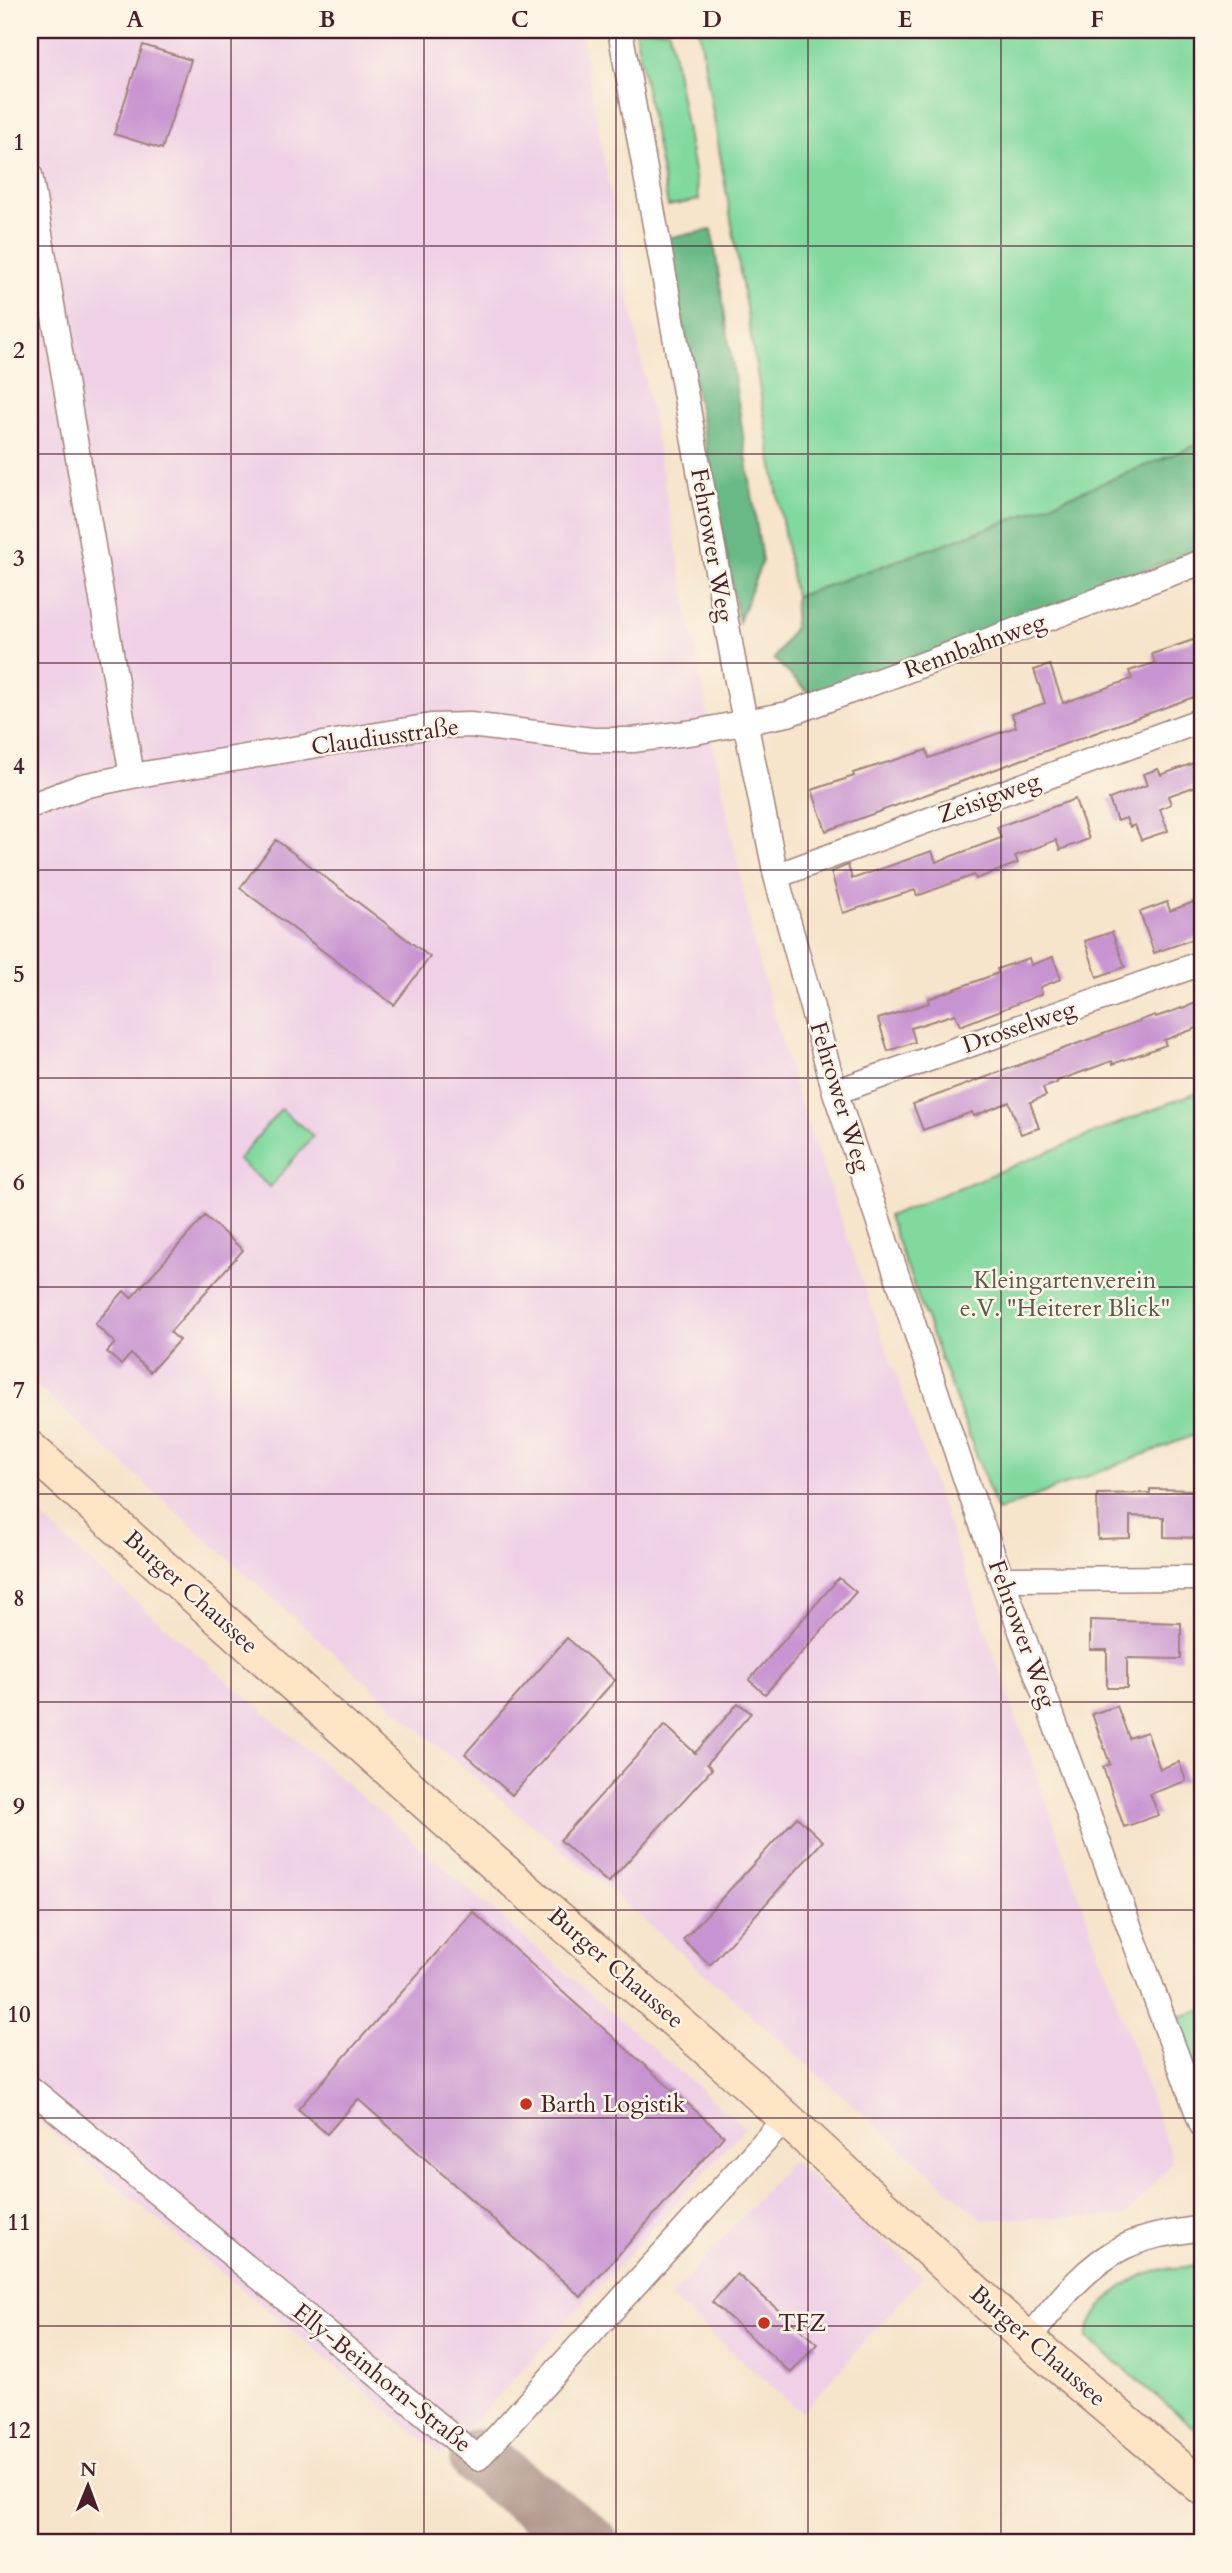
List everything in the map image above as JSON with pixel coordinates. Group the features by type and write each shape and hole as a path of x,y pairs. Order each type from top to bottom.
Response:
{"main road":[{"name":"Burger Chaussee","path":"30,1449 785,2119 1028,2340 1202,2487"}],"street":[{"name":"Fehrower Weg","path":"620,30 776,876 835,1092 1002,1579 1202,2125"},
{"path":"30,175 132,776"},
{"name":"Rennbahnweg","path":"746,722 788,714 1202,562"},
{"name":"Zeisigweg","path":"776,876 1202,720"},
{"name":"Claudiusstraße","path":"30,806 83,786 132,776 431,726 481,726 592,740 633,740 746,722"},
{"name":"Drosselweg","path":"835,1092 1202,963"},
{"path":"1002,1579 1202,1578"},
{"name":"Elly-Beinhorn-Straße","path":"30,2088 478,2458 785,2119"},
{"path":"1028,2340 1098,2262 1124,2247 1156,2236 1202,2228"}],"shaded area":[{"path":"30,30 580,30 702,686 755,949 796,1092 1173,2162 1126,2216 982,2219 612,1892 435,1744 30,1380"},
{"path":"30,1506 72,1546 745,2128 443,2456 30,2114"},
{"path":"792,2160 923,2276 802,2413 670,2298"}],"green space":[{"path":"635,30 669,30 699,200 668,206"},
{"path":"699,30 1202,30 1202,443 1011,520 795,597"},
{"path":"712,230 762,561 739,622 667,238"},
{"path":"1202,443 1202,548 813,697 774,659 794,627 795,597 1011,520"},
{"name":"Kleingartenverein e.V. \"Heiterer Blick\"","path":"1202,1090 1202,1432 997,1511 888,1216"},
{"path":"281,1109 313,1136 270,1187 238,1160"},
{"path":"1202,2010 1202,2125 1176,2018"},
{"path":"1202,2265 1202,2434 1087,2338 1101,2307 1128,2283 1154,2271"}],"building":[{"path":"143,45 191,60 162,149 114,134"},
{"path":"1202,637 1202,694 826,831 812,790 854,776 853,773 927,750 929,758 1016,727 1012,714 1045,703 1034,670 1050,665 1063,703 1132,679 1129,671 1155,663 1152,654"},
{"path":"1202,760 1202,784 1168,796 1171,804 1160,809 1168,831 1141,840 1135,825 1130,827 1126,818 1117,821 1109,799 1147,785 1143,774 1158,769 1161,775"},
{"path":"1075,799 1089,839 1060,850 1056,840 1015,856 1018,863 976,879 974,875 917,896 915,890 843,913 831,872 848,865 852,879 932,851 936,862 1001,838 997,827"},
{"path":"276,840 430,957 394,1005 240,888"},
{"path":"1202,899 1202,936 1154,953 1140,912 1167,902 1170,911"},
{"path":"1112,932 1125,967 1097,977 1085,941"},
{"path":"1053,957 1061,979 1040,987 1042,994 960,1026 955,1014 911,1028 915,1042 888,1051 878,1019 929,1003 928,999 998,973 997,969 1029,958 1031,965"},
{"path":"1202,1001 1202,1026 1164,1040 1166,1045 1113,1064 1112,1061 1043,1088 1046,1096 1030,1102 1039,1128 1021,1134 1009,1102 974,1116 972,1112 923,1130 913,1104 1155,1015 1156,1017"},
{"path":"205,1216 243,1250 170,1332 179,1340 150,1372 131,1354 121,1365 107,1352 115,1343 95,1324 124,1291 131,1298"},
{"path":"1150,1489 1202,1490 1202,1538 1164,1537 1164,1517 1130,1516 1130,1538 1098,1539 1097,1494 1150,1493"},
{"path":"839,1578 856,1592 765,1694 749,1680"},
{"path":"1090,1620 1181,1623 1181,1659 1127,1658 1127,1688 1107,1688 1107,1650 1090,1650"},
{"path":"567,1638 615,1680 512,1795 465,1754"},
{"path":"738,1703 751,1713 707,1764 712,1769 608,1883 560,1840 665,1725 695,1753"},
{"path":"1117,1706 1129,1738 1147,1732 1160,1769 1179,1762 1186,1781 1150,1794 1159,1815 1124,1827 1103,1767 1110,1764 1092,1714"},
{"path":"797,1817 823,1841 710,1965 683,1940"},
{"name":"Barth Logistik","path":"473,1912 724,2136 581,2297 358,2099 327,2134 298,2109"},
{"name":"TFZ","path":"737,2274 817,2344 791,2373 712,2302"}],"taxiway":[{"path":"478,2458 589,2543"}],"place":[{"name":"Barth Logistik","path":"526,2104"},
{"name":"TFZ","path":"764,2323"}]}
